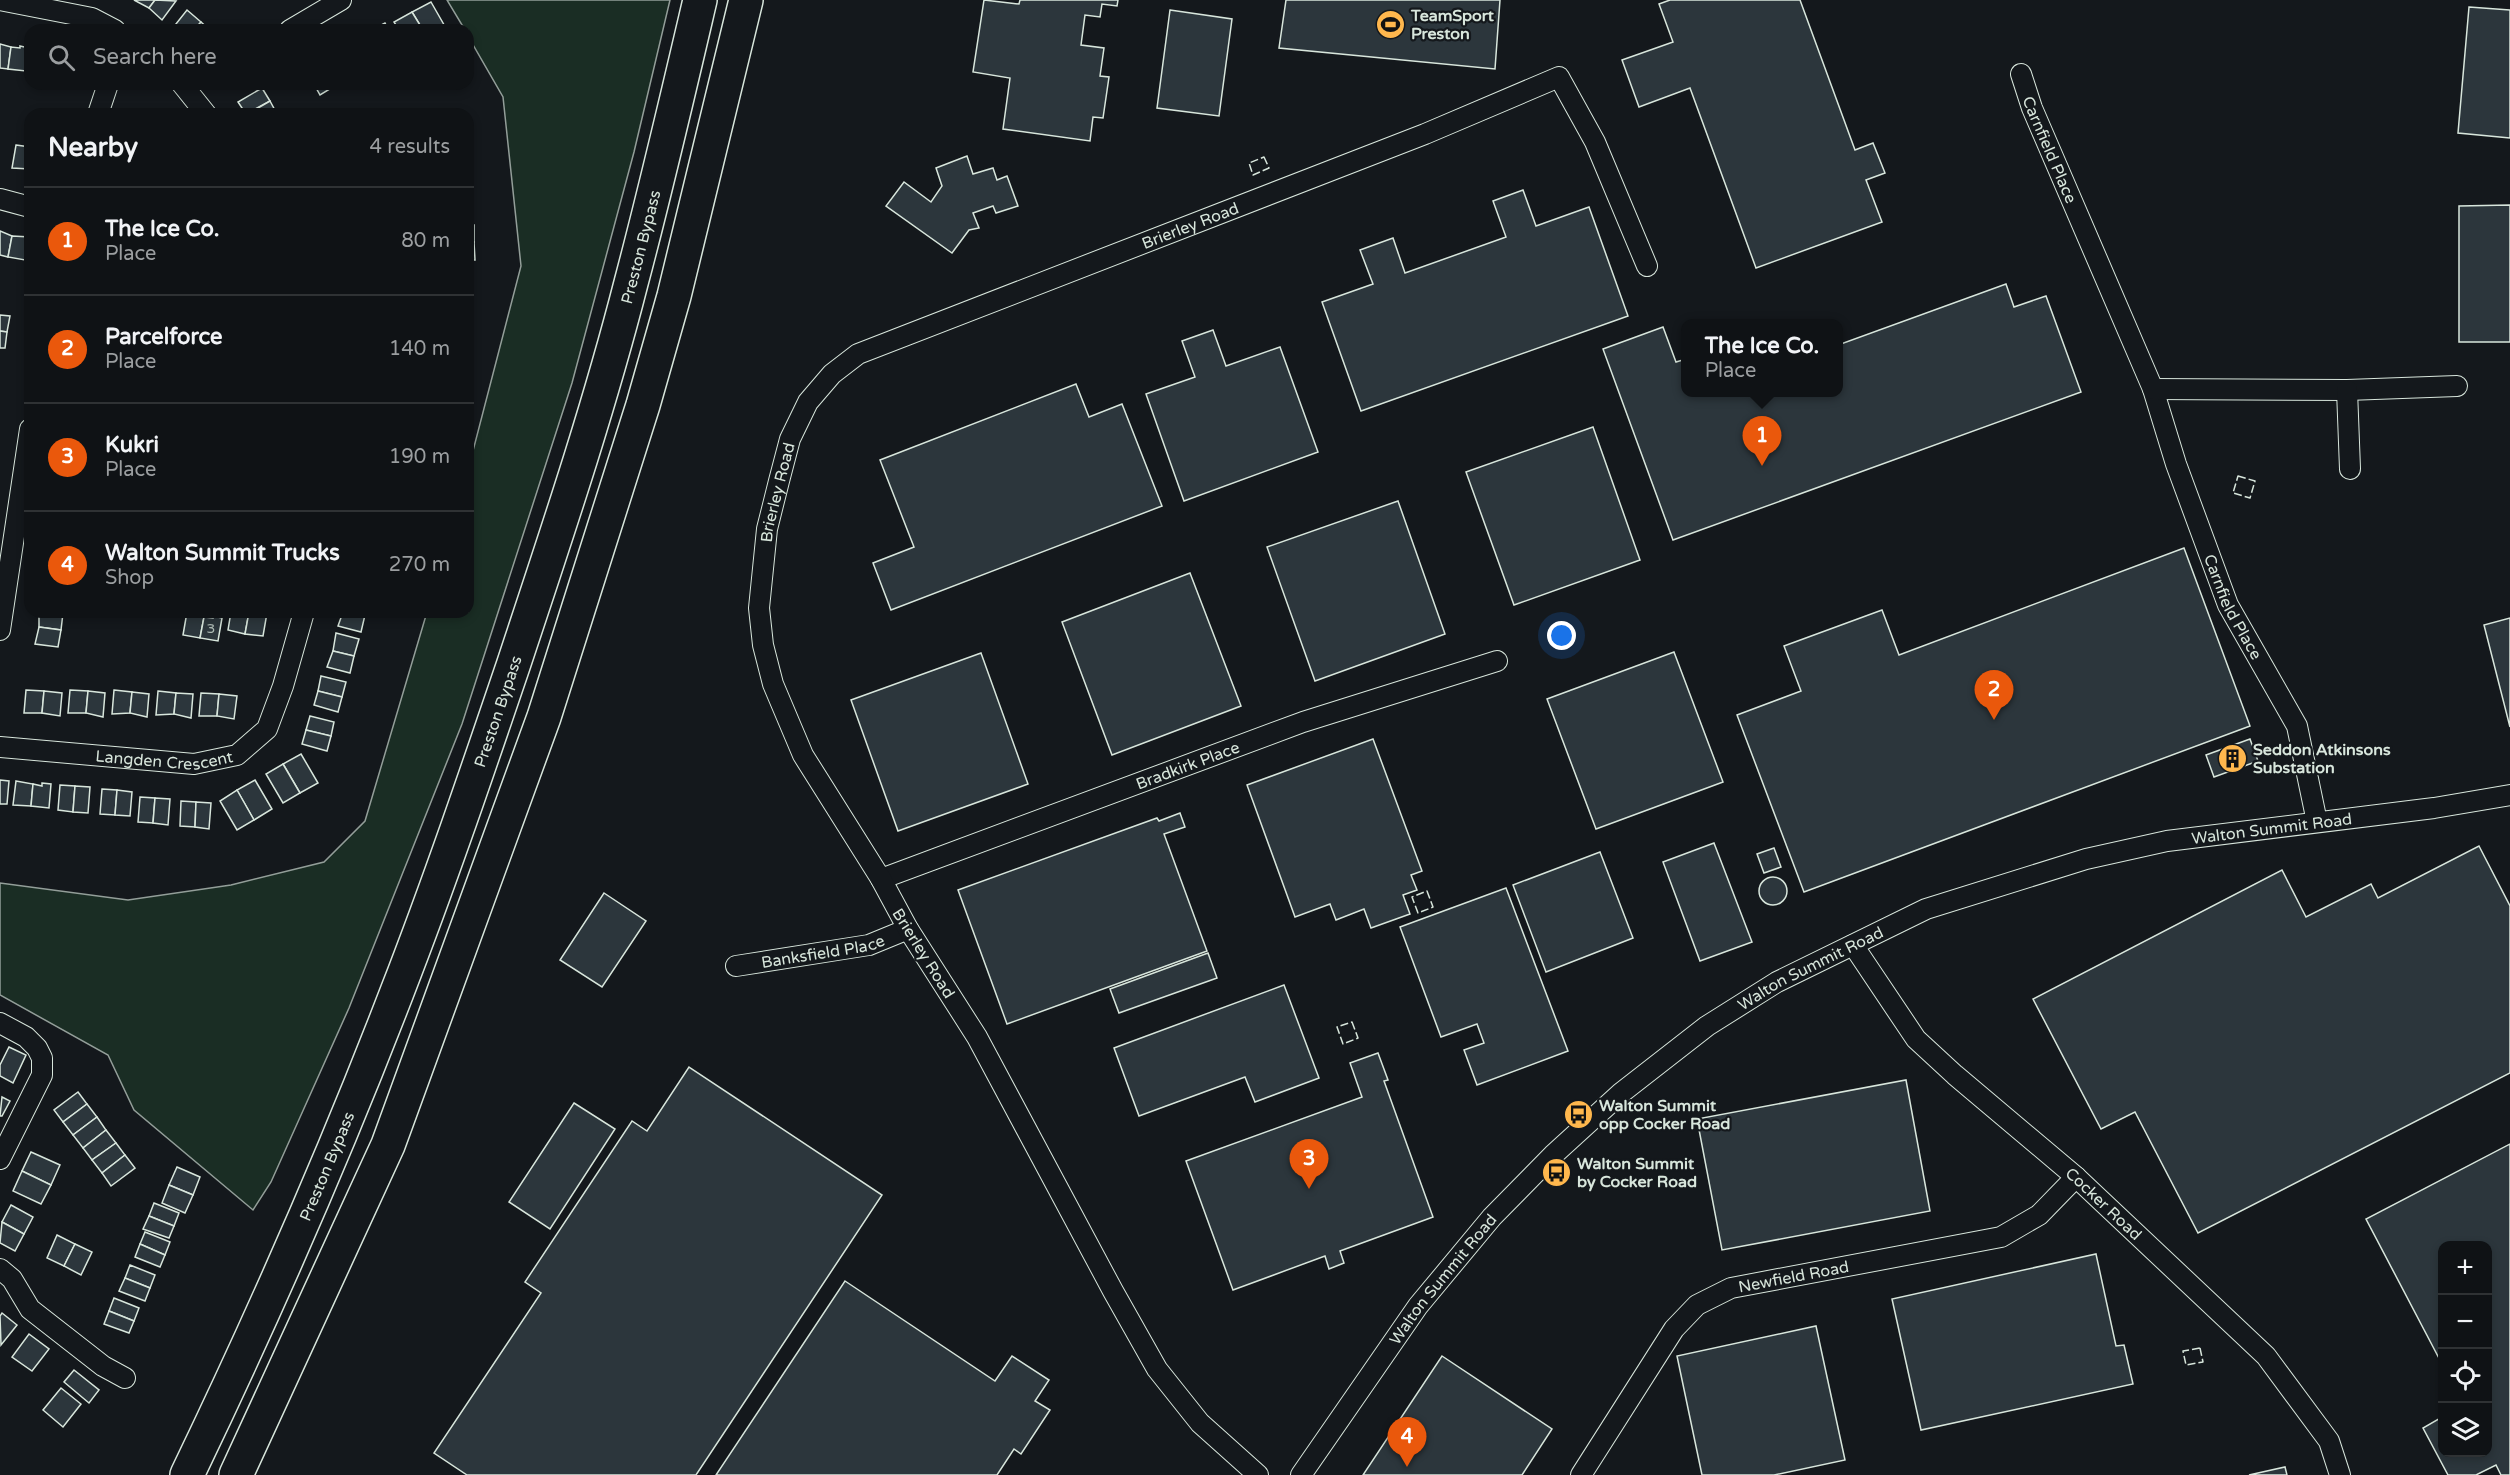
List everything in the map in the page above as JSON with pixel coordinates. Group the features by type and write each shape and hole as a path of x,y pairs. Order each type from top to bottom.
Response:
{"highway":[{"name":"Preston Bypass","path":"224,1398 272,1294 375,1050 467,803 556,537 600,392 631,284 700,0"},
{"path":"236,1475 292,1358 388,1145 544,717 646,394 711,148 746,0"},
{"path":"261,1475 292,1358"},
{"path":"168,1475 224,1398"},
{"path":"187,1475 224,1398"}],"street":[{"path":"9,0 92,18 104,24"},
{"path":"300,24 338,1"},
{"name":"Carnfield Place","path":"2021,74 2041,129 2153,389 2176,464 2228,605 2297,726 2317,822"},
{"name":"Brierley Road","path":"1258,1475 1200,1423 1158,1369 1113,1291 977,1037 908,929 881,879 803,755 773,684 763,645 759,608 767,529 790,440 808,402 841,367 858,354 1425,134 1559,77 1595,142 1647,266"},
{"path":"100,108 106,90"},
{"path":"191,90 202,108"},
{"path":"0,199 24,205"},
{"path":"2153,389 2347,390 2457,386"},
{"path":"2347,390 2350,469"},
{"path":"0,630 5,555 24,459"},
{"name":"Langden Crescent","path":"0,747 194,764 237,755 267,729 283,686 302,618"},
{"name":"Bradkirk Place","path":"881,879 1303,722 1497,661"},
{"name":"Walton Summit Road","path":"1301,1475 1418,1306 1492,1217 1553,1155 1621,1093 1707,1026 1777,982 1926,909 2086,859 2167,842 2434,808 2510,795"},
{"name":"Banksfield Place","path":"736,966 869,945 908,929"},
{"name":"Cocker Road","path":"1853,945 1916,1039 2076,1177 2266,1356 2329,1441 2340,1475"},
{"path":"0,1023 26,1037 38,1048 42,1058 42,1075 0,1159"},
{"name":"Newfield Road","path":"1581,1475 1674,1329 1697,1305 1731,1288 2001,1237 2039,1215 2076,1177"},
{"path":"0,1269 12,1279 30,1309 103,1366 125,1378"}],"green space":[{"path":"447,0 670,0 634,152 572,383 462,724 349,1008 271,1182 253,1210 134,1110 108,1055 0,995 0,883 128,900 231,885 324,862 365,821 425,618 474,618 474,447 521,266 503,97 474,46 474,24 461,24"}],"building":[{"path":"134,0 155,0 149,8"},
{"path":"155,0 176,1 162,20 149,8"},
{"path":"984,0 1019,4 1020,0 1118,0 1117,6 1102,4 1100,17 1085,15 1081,45 1104,48 1100,76 1109,77 1103,118 1093,117 1090,141 1003,129 1010,78 973,72"},
{"name":"TeamSport Preston","path":"1286,0 1500,0 1495,69 1279,48"},
{"path":"1670,0 1800,0 1855,150 1873,143 1885,173 1866,180 1882,222 1756,268 1690,88 1639,107 1622,60 1673,42 1659,4"},
{"path":"431,2 444,24 419,24 412,12"},
{"path":"2469,7 2510,10 2510,138 2458,133"},
{"path":"187,10 201,22 199,24 176,24"},
{"path":"1170,10 1232,19 1219,116 1157,108"},
{"path":"412,12 419,24 395,24 394,22"},
{"path":"0,44 11,47 8,69 0,68"},
{"path":"20,46 24,47 24,71 8,69 11,47 20,48"},
{"path":"259,90 263,90 270,101 257,108 242,108 238,102"},
{"path":"317,90 328,90 320,95"},
{"path":"270,101 274,108 258,108"},
{"path":"16,145 24,146 24,169 12,168"},
{"path":"967,156 973,174 993,168 997,180 1007,176 1018,206 996,213 993,206 973,213 979,228 969,230 952,253 886,206 904,182 931,202 942,186 936,168"},
{"path":"1523,190 1536,226 1589,207 1628,316 1361,411 1322,302 1373,284 1360,250 1393,238 1405,273 1506,237 1493,201"},
{"path":"2510,205 2510,342 2459,342 2459,206"},
{"path":"0,231 12,236 8,257 0,255"},
{"path":"12,236 24,237 24,260 8,257"},
{"path":"2006,284 2014,307 2046,296 2081,392 1673,540 1603,349 1663,327 1676,362 1681,360 1681,397 1843,397 1843,343"},
{"path":"0,315 10,316 7,332 0,331"},
{"path":"1213,330 1226,366 1280,347 1318,452 1184,501 1146,394 1195,377 1182,341"},
{"path":"0,331 7,332 5,348 0,348"},
{"path":"1076,384 1089,417 1122,404 1162,506 891,610 873,563 914,547 880,460"},
{"path":"1593,427 1640,560 1514,605 1466,472"},
{"path":"1398,501 1445,634 1315,681 1267,547"},
{"path":"2184,548 2250,726 1804,892 1737,715 1801,691 1784,646 1882,610 1899,655"},
{"path":"1190,573 1241,706 1112,755 1062,622"},
{"path":"39,618 62,618 61,630 39,627"},
{"path":"186,618 204,618 200,638 183,635"},
{"path":"204,618 222,618 218,641 200,638"},
{"path":"230,618 248,618 245,634 228,630"},
{"path":"248,618 266,618 263,636 245,634"},
{"path":"341,618 364,618 361,632 338,626"},
{"path":"2510,618 2510,727 2484,625"},
{"path":"39,627 61,630 58,647 35,644"},
{"path":"336,633 359,639 354,656 333,651"},
{"path":"333,651 354,656 350,673 327,667"},
{"path":"1674,652 1723,782 1596,829 1547,699"},
{"path":"981,653 1028,784 898,831 851,700"},
{"path":"321,676 346,682 342,697 318,691"},
{"path":"26,690 44,691 42,713 24,713"},
{"path":"70,690 88,691 86,713 68,713"},
{"path":"114,690 132,692 130,713 112,714"},
{"path":"44,691 62,693 60,716 42,713"},
{"path":"88,691 105,693 103,717 86,713"},
{"path":"158,691 176,693 174,714 156,715"},
{"path":"318,691 342,697 338,712 314,705"},
{"path":"132,692 149,694 147,717 130,713"},
{"path":"176,693 193,694 191,718 174,714"},
{"path":"201,693 219,694 217,716 199,716"},
{"path":"219,694 237,696 234,719 217,716"},
{"path":"310,716 334,722 331,736 306,730"},
{"path":"306,730 331,736 327,751 302,744"},
{"path":"1373,739 1422,871 1411,875 1417,890 1403,895 1410,914 1371,928 1364,909 1336,920 1330,904 1295,917 1247,785"},
{"name":"Seddon Atkinsons Substation","path":"2250,739 2258,761 2214,777 2206,755"},
{"path":"301,754 318,783 300,793 283,764"},
{"path":"283,764 300,793 283,803 266,774"},
{"path":"0,780 9,781 7,804 0,804"},
{"path":"255,780 272,809 254,820 237,790"},
{"path":"16,781 33,784 31,806 13,805"},
{"path":"42,783 51,784 49,808 31,806 33,784 42,786"},
{"path":"60,785 75,786 73,812 58,810"},
{"path":"75,786 90,787 88,813 73,812"},
{"path":"102,789 117,790 115,815 100,814"},
{"path":"117,790 132,792 130,816 115,815"},
{"path":"237,790 254,820 237,830 220,801"},
{"path":"140,797 155,798 153,823 138,822"},
{"path":"155,798 170,799 168,825 153,823"},
{"path":"181,801 196,802 195,827 180,826"},
{"path":"196,802 211,803 209,829 195,827"},
{"path":"1180,813 1185,827 1164,834 1207,951 1007,1024 958,890 1157,818 1159,821"},
{"path":"1714,843 1752,942 1700,961 1663,862"},
{"path":"2479,846 2510,906 2510,1073 2198,1233 2135,1112 2101,1129 2033,999 2282,870 2306,917 2371,884 2378,898"},
{"path":"1774,848 1781,867 1764,873 1757,854"},
{"path":"1600,852 1633,938 1546,972 1513,885"},
{"path":"1773,877 1783,881 1787,891 1783,901 1773,905 1763,901 1759,891 1763,881"},
{"path":"1506,888 1568,1051 1477,1085 1464,1050 1484,1043 1477,1024 1441,1037 1400,927"},
{"path":"604,893 646,921 602,987 560,960"},
{"path":"1208,953 1217,978 1119,1013 1110,989"},
{"path":"1284,985 1319,1078 1255,1102 1245,1077 1139,1116 1114,1048"},
{"path":"9,1047 26,1055 13,1083 0,1076 0,1065"},
{"path":"1378,1053 1388,1080 1384,1081 1433,1217 1340,1251 1344,1263 1329,1269 1325,1256 1233,1290 1186,1161 1362,1097 1350,1063"},
{"path":"689,1067 882,1195 696,1475 467,1475 434,1453 541,1293 525,1282 632,1121 647,1131"},
{"path":"1906,1080 1930,1211 1722,1250 1697,1119"},
{"path":"78,1092 87,1104 63,1122 54,1110"},
{"path":"2,1097 10,1101 0,1116"},
{"path":"574,1103 615,1129 550,1229 509,1202"},
{"path":"87,1104 97,1117 73,1135 63,1122"},
{"path":"97,1117 106,1130 83,1148 73,1135"},
{"path":"106,1130 116,1143 92,1160 83,1148"},
{"path":"116,1143 125,1155 102,1173 92,1160"},
{"path":"2510,1144 2510,1475 2501,1475 2496,1465 2476,1475 2448,1475 2438,1457 2492,1457 2492,1241 2438,1241 2438,1356 2366,1219"},
{"path":"31,1152 60,1165 51,1185 22,1171"},
{"path":"125,1155 135,1168 111,1186 102,1173"},
{"path":"177,1167 200,1177 193,1195 169,1185"},
{"path":"22,1171 51,1185 41,1204 13,1191"},
{"path":"169,1185 193,1195 185,1213 162,1203"},
{"path":"154,1203 179,1213 174,1226 149,1216"},
{"path":"11,1205 33,1217 24,1234 2,1222"},
{"path":"149,1216 174,1226 169,1238 143,1229"},
{"path":"2,1222 24,1234 15,1251 0,1243"},
{"path":"145,1232 170,1242 165,1255 140,1244"},
{"path":"57,1235 75,1244 64,1266 47,1258"},
{"path":"75,1244 92,1252 81,1275 64,1266"},
{"path":"140,1244 165,1255 160,1267 135,1257"},
{"path":"2096,1254 2116,1346 2124,1345 2133,1384 1921,1430 1892,1299"},
{"path":"130,1265 155,1275 150,1288 125,1278"},
{"path":"125,1278 150,1288 145,1301 119,1291"},
{"path":"845,1281 995,1381 1012,1356 1049,1380 1035,1401 1050,1410 1021,1454 1014,1449 997,1475 716,1475"},
{"path":"114,1298 139,1308 134,1321 109,1311"},
{"path":"109,1311 134,1321 129,1333 104,1324"},
{"path":"2,1313 17,1325 1,1345 0,1316"},
{"path":"1816,1326 1845,1460 1774,1475 1702,1475 1677,1356"},
{"path":"29,1334 49,1349 32,1371 12,1357"},
{"path":"1442,1356 1552,1429 1522,1475 1363,1475"},
{"path":"74,1370 99,1390 89,1403 64,1382"},
{"path":"61,1388 81,1404 63,1427 43,1410"},
{"path":"2438,1419 2438,1456 2423,1428"},
{"path":"2285,1467 2287,1475 2249,1475"}],"fence":[{"path":"1264,157 1269,168 1253,175 1249,163 1264,157"},
{"path":"2238,476 2255,481 2250,498 2233,493 2238,476"},
{"path":"1427,891 1433,907 1418,913 1412,897 1427,891"},
{"path":"1352,1022 1358,1038 1343,1044 1337,1027 1352,1022"},
{"path":"2200,1348 2203,1362 2186,1365 2183,1351 2200,1348"}],"place":[{"name":"TeamSport Preston","path":"1390,24"},
{"name":"The Ice Co.","path":"1762,466"},
{"name":"Parcelforce","path":"1994,720"},
{"name":"Seddon Atkinsons Substation","path":"2232,758"},
{"name":"Walton Summit opp Cocker Road","path":"1578,1114"},
{"name":"Walton Summit by Cocker Road","path":"1556,1172"},
{"name":"Kukri","path":"1309,1189"},
{"name":"Walton Summit Trucks","path":"1407,1467"}]}
